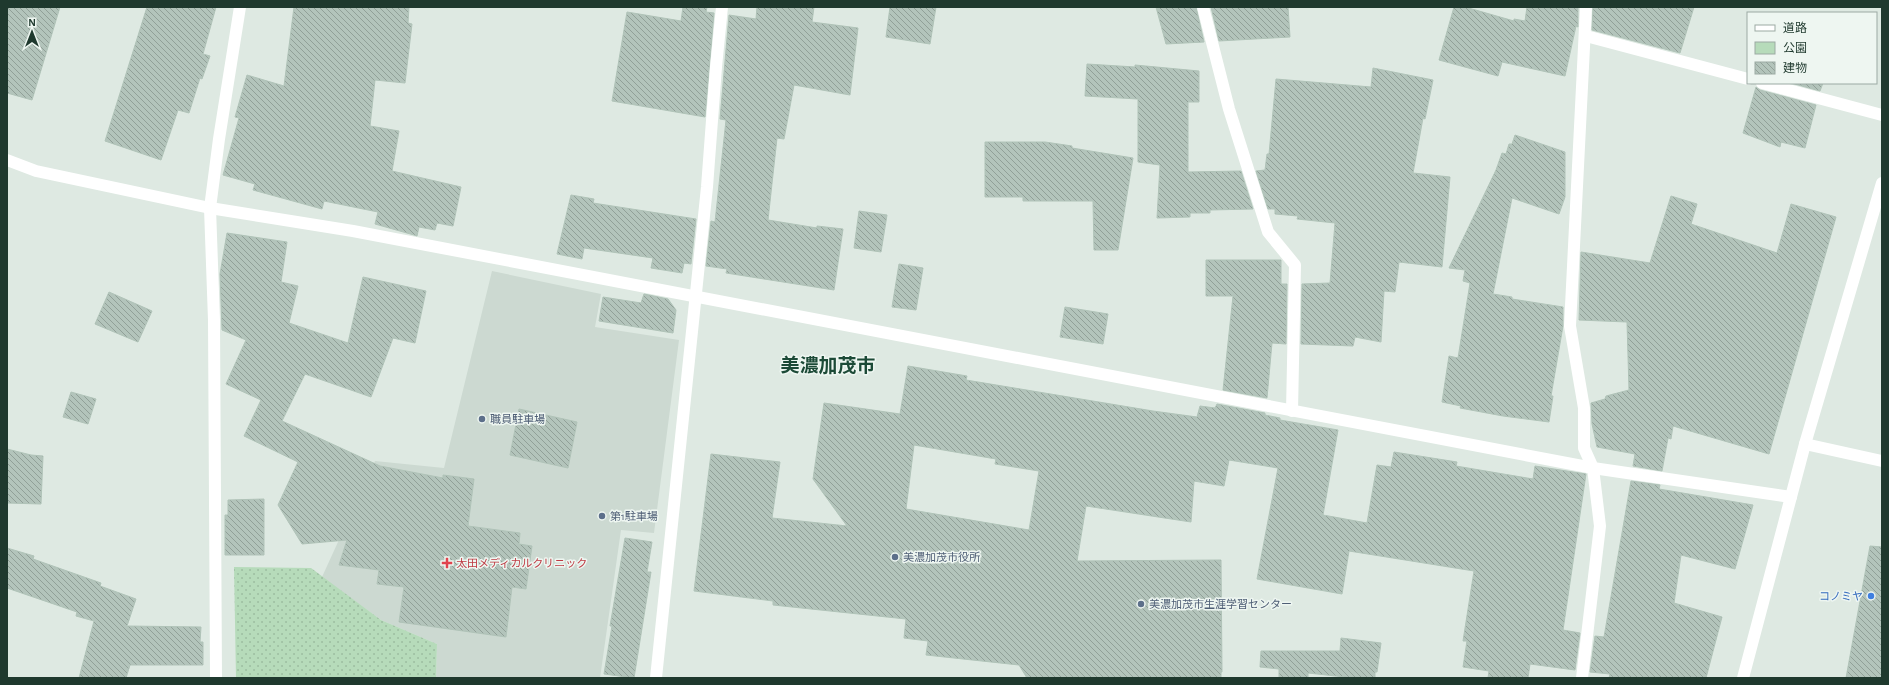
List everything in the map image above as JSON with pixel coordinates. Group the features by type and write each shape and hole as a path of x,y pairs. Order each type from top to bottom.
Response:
{"street":[{"path":"216,678 214,328 210,208 219,139 240,7"},
{"path":"656,678 707,187 722,7"},
{"path":"1203,7 1229,109 1268,232 1295,265 1292,412"},
{"path":"1582,678 1600,526 1593,468 1584,448 1584,408 1570,326 1586,36 1586,7"},
{"path":"1586,36 1747,79"},
{"path":"1766,84 1882,115"},
{"path":"7,160 36,171 210,208 353,231 1292,412 1593,468 1791,497"},
{"path":"1743,678 1805,444 1882,183"},
{"path":"1805,444 1882,461"}],"shaded area":[{"path":"492,271 601,294 595,327 679,340 654,533 621,530 600,678 436,678 437,644 381,620 322,577 375,461 444,468"}],"green space":[{"path":"234,567 311,568 381,620 437,644 436,678 236,678"}],"building":[{"path":"7,7 60,7 32,100 7,93"},
{"path":"147,7 216,7 203,54 210,56 202,79 200,78 189,113 178,110 161,160 105,141"},
{"path":"294,7 409,7 408,23 412,24 405,83 375,80 370,126 399,131 392,171 461,187 453,226 437,223 435,230 419,227 417,236 375,224 378,212 324,201 322,209 253,190 255,184 223,175 239,118 235,117 247,75 284,86"},
{"path":"683,7 707,7 706,12 714,13 705,117 612,101 627,12 681,21"},
{"path":"757,7 814,7 812,22 858,28 850,95 794,85 784,139 777,138 768,220 817,228 817,226 843,229 834,290 726,273 727,269 706,266 711,221 715,222 726,120 720,119 729,15 756,19"},
{"path":"890,7 936,7 930,44 886,37"},
{"path":"1156,7 1196,7 1204,42 1166,44"},
{"path":"1211,7 1288,7 1290,37 1219,41"},
{"path":"1454,7 1465,7 1514,21 1514,19 1525,21 1527,7 1578,7 1578,27 1576,26 1565,76 1502,62 1498,76 1439,60"},
{"path":"1593,7 1694,7 1680,53 1592,30"},
{"path":"1087,64 1135,67 1135,65 1199,71 1199,102 1188,102 1188,172 1241,171 1253,209 1210,210 1210,213 1190,213 1190,217 1157,218 1160,165 1138,162 1138,99 1085,96"},
{"path":"1373,68 1433,80 1425,119 1423,118 1413,173 1450,177 1442,267 1399,262 1395,292 1384,291 1381,342 1355,337 1353,346 1301,344 1302,284 1330,283 1335,223 1297,219 1298,216 1275,214 1275,209 1268,209 1256,171 1265,170 1267,154 1269,154 1276,79 1371,87"},
{"path":"1795,84 1823,84 1820,91"},
{"path":"1756,87 1760,90 1816,105 1805,148 1781,142 1780,147 1743,133"},
{"path":"1515,135 1565,152 1565,197 1559,214 1512,198 1493,294 1512,297 1512,299 1563,307 1563,326 1551,396 1553,396 1549,422 1503,416 1460,408 1461,406 1442,402 1449,356 1458,358 1470,283 1463,281 1465,270 1449,268 1496,170 1502,153 1506,154 1509,144 1512,144"},
{"path":"985,142 1045,142 1133,158 1118,250 1094,250 1093,201 1023,201 1023,197 985,197"},
{"path":"571,195 594,199 593,203 696,219 691,264 684,263 682,273 651,268 653,258 584,248 582,259 557,254"},
{"path":"1671,196 1697,204 1691,224 1777,253 1791,204 1836,217 1769,454 1673,426 1671,439 1668,438 1662,471 1633,466 1635,454 1597,447 1592,424 1591,403 1605,399 1606,396 1629,390 1627,322 1579,320 1581,252 1650,263"},
{"path":"859,211 887,215 881,252 854,248"},
{"path":"227,233 287,242 281,282 298,286 289,323 348,343 363,277 426,291 415,343 393,338 371,397 305,374 282,421 380,466 443,478 443,475 474,479 468,526 520,533 519,544 532,546 526,589 512,587 506,637 399,622 404,587 377,584 379,570 339,565 347,540 302,544 278,505 298,462 244,436 261,400 226,384 246,340 222,330 220,274"},
{"path":"1206,260 1281,260 1281,284 1287,284 1286,344 1272,343 1267,398 1223,390 1233,296 1206,296"},
{"path":"899,264 923,268 916,310 892,307"},
{"path":"109,292 152,311 138,342 95,324"},
{"path":"644,294 668,299 676,310 673,333 599,321 603,297 641,303"},
{"path":"1065,307 1108,314 1103,344 1060,337"},
{"path":"908,366 967,376 966,380 1153,411 1197,417 1200,406 1215,408 1217,404 1265,413 1265,415 1280,418 1280,420 1338,430 1323,515 1367,523 1377,465 1391,467 1394,452 1457,462 1456,466 1533,479 1535,466 1586,474 1563,630 1580,633 1575,670 1530,664 1528,678 1488,678 1489,671 1463,667 1467,641 1463,641 1474,571 1349,551 1342,594 1257,579 1278,468 1229,460 1224,486 1194,481 1191,522 1086,506 1077,561 1221,560 1221,678 1027,678 1019,665 926,655 928,641 904,638 906,619 773,605 773,601 694,591 711,454 780,462 772,518 847,526 813,479 824,403 900,414","holes":["914,445 996,459 995,464 1039,471 1029,530 906,509"]},
{"path":"71,392 96,399 88,424 63,417"},
{"path":"519,409 577,422 568,468 510,455"},
{"path":"7,449 31,455 43,456 41,504 7,503"},
{"path":"1631,481 1660,485 1659,489 1753,505 1735,569 1681,555 1674,603 1722,617 1706,678 1609,678 1610,674 1590,672 1595,636 1604,637"},
{"path":"264,499 264,555 225,555 225,515 228,515 228,500"},
{"path":"625,538 652,542 647,572 651,572 634,678 604,674 612,626 610,626"},
{"name":"コノミヤ","path":"1870,546 1882,547 1882,678 1846,678"},
{"path":"7,548 34,556 33,559 101,583 100,586 136,599 127,626 201,627 200,642 203,642 203,665 130,665 126,678 79,678 94,621 76,616 77,612 7,588"},
{"path":"1341,638 1381,643 1375,678 1354,678 1308,673 1308,678 1279,678 1279,669 1260,667 1261,651 1340,651"}],"place":[{"name":"職員駐車場","path":"482,419"},
{"name":"第1駐車場","path":"602,516"},
{"name":"美濃加茂市役所","path":"895,557"},
{"name":"太田メディカルクリニック","path":"447,563"},
{"name":"コノミヤ","path":"1871,596"},
{"name":"美濃加茂市生涯学習センター","path":"1141,604"}],"district":[{"name":"美濃加茂市","path":"828,365"}]}
